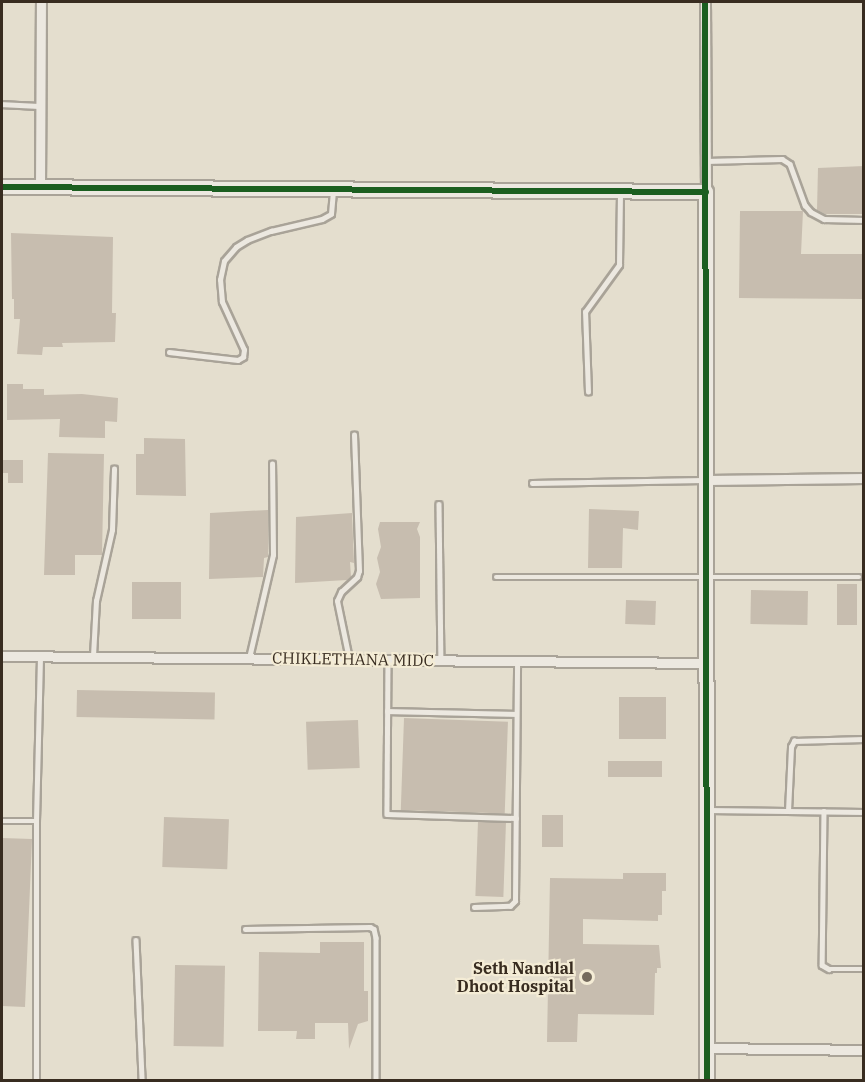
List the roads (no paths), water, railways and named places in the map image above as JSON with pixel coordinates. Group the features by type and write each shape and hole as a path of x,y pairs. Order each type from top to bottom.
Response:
{"street":[{"path":"40,187 41,2"},
{"path":"705,2 708,480 704,663 706,1080"},
{"path":"2,187 706,192"},
{"path":"708,480 864,478"},
{"name":"CHIKLETHANA MIDC","path":"2,657 704,663"},
{"path":"706,1048 864,1050"}],"lane":[{"path":"2,104 40,106"},
{"path":"706,161 782,159 790,164 805,205 811,212 824,219 864,220"},
{"path":"169,351 238,360 243,357 244,350 222,302 219,280 224,261 236,247 248,240 271,231 322,219 331,214 333,189"},
{"path":"588,392 585,312 619,265 620,191"},
{"path":"349,659 337,601 341,592 357,577 359,571 354,435"},
{"path":"249,658 273,555 272,464"},
{"path":"93,656 96,601 112,530 114,469"},
{"path":"532,483 708,480"},
{"path":"439,504 441,660"},
{"path":"496,577 859,577"},
{"path":"36,1080 36,821 40,656"},
{"path":"388,660 387,814 516,818"},
{"path":"474,907 510,906 515,901 517,661"},
{"path":"387,711 516,714"},
{"path":"788,811 791,747 794,741 864,739"},
{"path":"705,809 864,812"},
{"path":"824,811 822,965 830,969 864,969"},
{"path":"2,821 36,821"},
{"path":"245,930 370,927 374,929 376,938 376,1080"},
{"path":"136,940 142,1080"}],"place":[{"name":"Seth Nandlal Dhoot Hospital","path":"587,977"}]}
